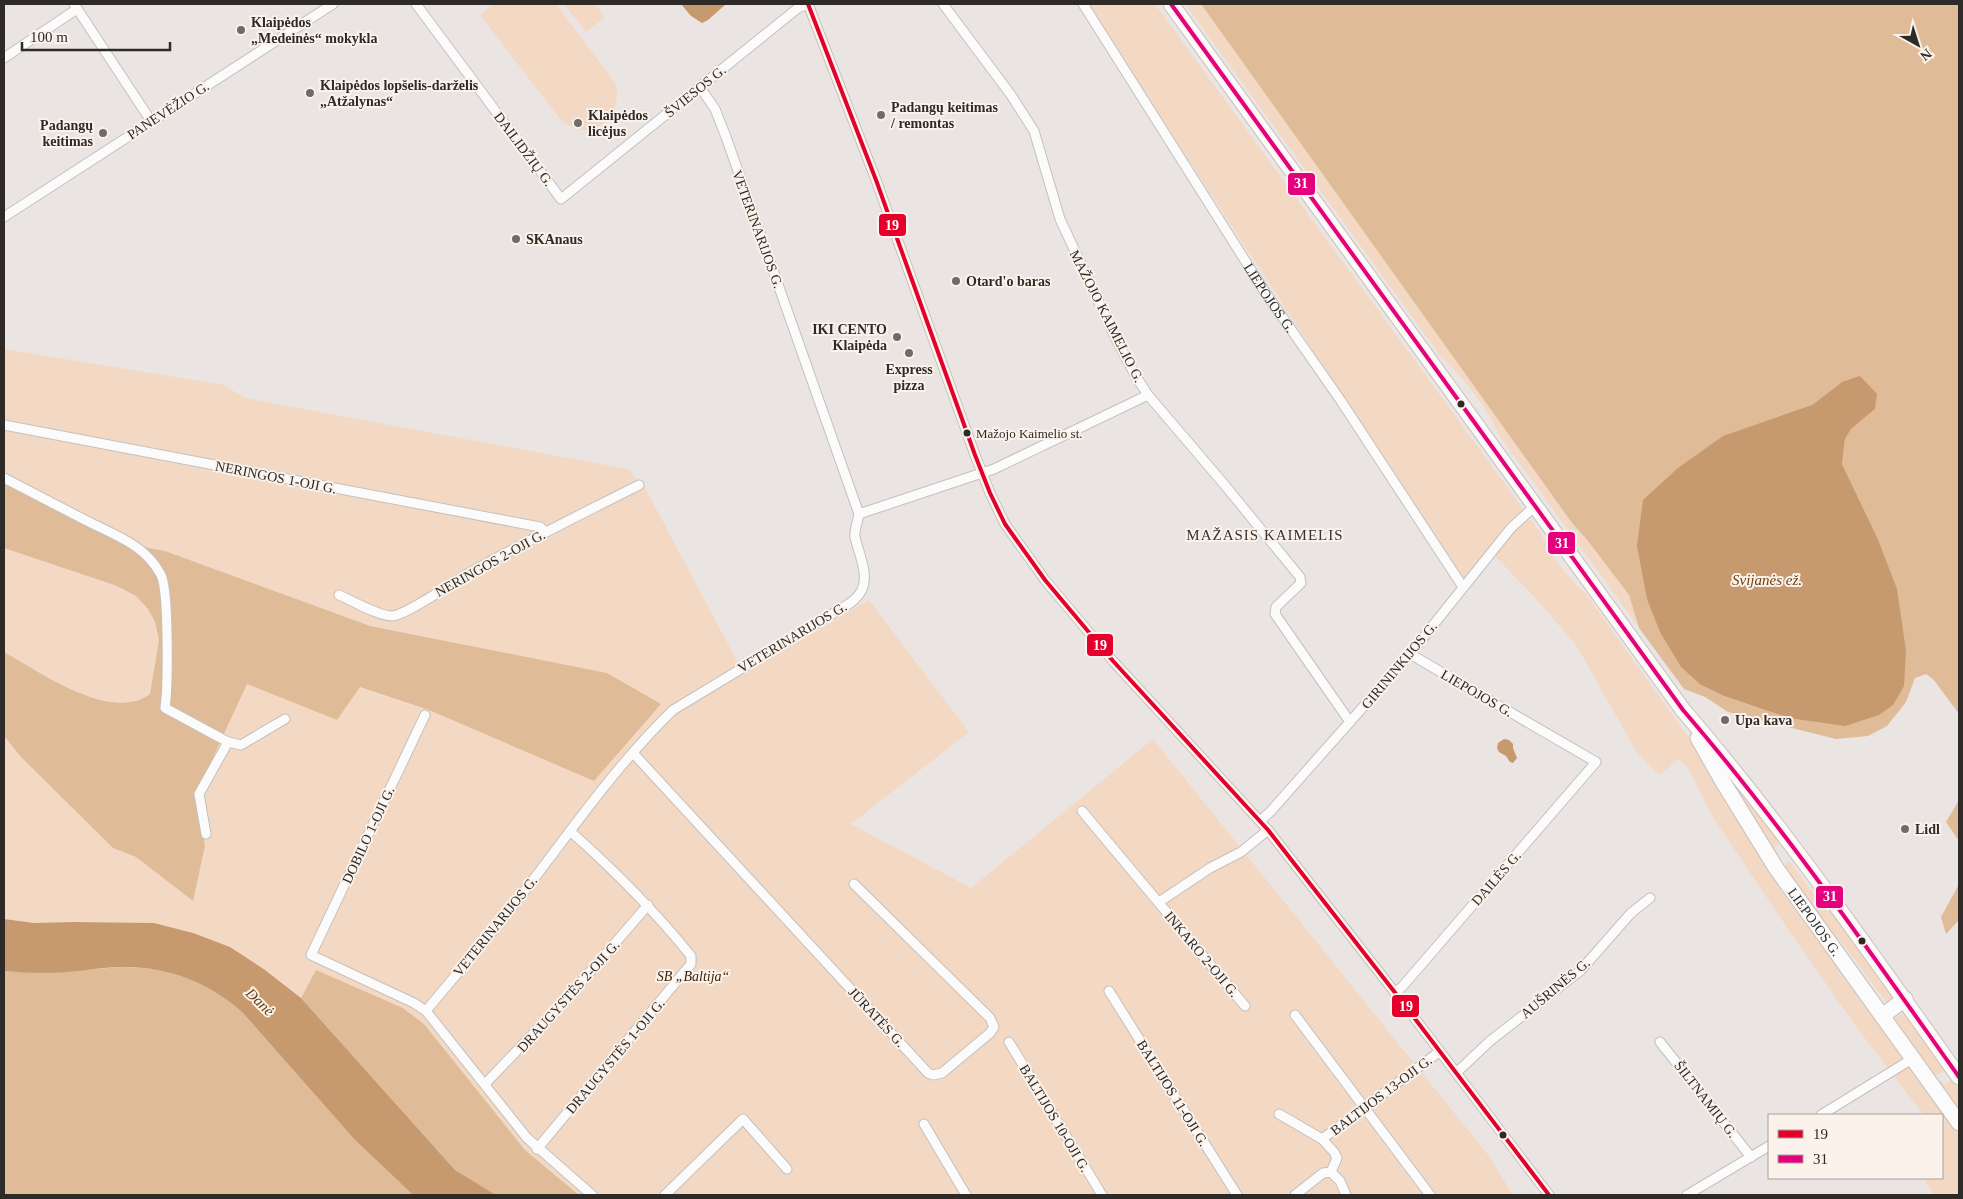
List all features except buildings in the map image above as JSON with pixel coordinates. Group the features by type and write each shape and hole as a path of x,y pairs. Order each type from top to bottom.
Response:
{"main road":[{"name":"LIEPOJOS G.","path":"1171,4 1683,710 1734,769 1904,999 1959,1077"},
{"name":"LIEPOJOS G.","path":"1683,710 1723,782 1776,868 1959,1123"},
{"path":"1776,868 1776,862 1785,853 1797,853"},
{"path":"1882,1016 1904,999"}],"street":[{"name":"PANEVĖŽIO G.","path":"4,217 333,4"},
{"name":"DAILIDŽIŲ G.","path":"416,4 560,199"},
{"path":"808,4 876,180 982,473 1005,524 1045,580 1113,661 1268,830 1549,1195"},
{"name":"ŠVIESOS G.","path":"560,199 798,8 808,4"},
{"name":"MAŽOJO KAIMELIO G.","path":"943,4 1011,95 1034,131 1060,219 1118,343 1148,395 1224,483 1300,577 1301,583 1276,607 1275,614 1350,722"},
{"name":"LIEPOJOS G.","path":"1083,4 1265,292 1341,401 1463,587"},
{"path":"4,58 75,6 151,121"},
{"name":"VETERINARIJOS G.","path":"426,1011 515,903 570,831 652,730 673,710 856,599 863,588 863,562 855,535 859,514 726,137 715,109 700,87"},
{"path":"859,514 994,469 1148,395"},
{"name":"NERINGOS 1-OJI G.","path":"4,425 540,527 546,532"},
{"path":"4,478 95,526 120,536 141,550 154,564 162,578 165,605 165,708 228,742 241,745 285,719"},
{"name":"NERINGOS 2-OJI G.","path":"339,595 383,614 393,616 546,532 639,485"},
{"name":"GIRININKIJOS G.","path":"1260,821 1272,811 1410,654 1511,528 1534,506"},
{"name":"LIEPOJOS G.","path":"1410,654 1596,762"},
{"name":"DOBILO 1-OJI G.","path":"425,715 311,955 414,1003 426,1011"},
{"path":"206,834 199,794 228,742"},
{"name":"JŪRATĖS G.","path":"633,752 928,1073 934,1075 942,1073 990,1033 994,1027 990,1018 854,884"},
{"name":"DAILĖS G.","path":"1395,993 1596,762"},
{"name":"INKARO 2-OJI G.","path":"1082,811 1245,1006"},
{"path":"1159,902 1218,863 1241,852 1268,830"},
{"name":"DRAUGYSTĖS 1-OJI G.","path":"537,1148 691,964 691,956 648,905 570,831"},
{"name":"AUŠRINĖS G.","path":"1456,1073 1490,1041 1580,971 1631,912 1650,898"},
{"name":"DRAUGYSTĖS 2-OJI G.","path":"485,1084 571,994 648,905"},
{"name":"BALTIJOS 11-OJI G.","path":"1109,991 1237,1195"},
{"path":"426,1011 537,1148 592,1195"},
{"path":"1295,1015 1430,1195"},
{"name":"BALTIJOS 10-OJI G.","path":"1009,1042 1102,1195"},
{"name":"ŠILTNAMIŲ G.","path":"1660,1042 1751,1157"},
{"name":"BALTIJOS 13-OJI G.","path":"1322,1139 1439,1052"},
{"path":"1823,1114 1894,1072 1912,1059"},
{"name":"BALTIJOS 13-OJI G.","path":"1279,1114 1322,1139 1334,1152 1337,1158 1331,1172"},
{"path":"665,1195 743,1119 787,1169"},
{"path":"924,1124 966,1195"},
{"path":"1687,1195 1768,1147"},
{"path":"1295,1195 1323,1173 1331,1172 1340,1181 1346,1195"}],"green space":[{"path":"493,4 556,4 616,84 617,92 614,109 605,122 590,130 581,130 575,129 560,119 480,15"},
{"path":"564,4 595,4 605,17 586,32"},
{"path":"1089,4 1155,4 1540,532 1560,565 1586,594 1690,739 1774,877 1959,1135 1959,1195 1934,1195 1924,1179 1943,1179 1943,1114 1923,1114 1860,1032 1714,819 1688,767 1678,759 1660,775 1636,751 1576,645 1529,591 1489,550 1463,580 1122,58"},
{"path":"1185,4 1201,4 1214,21 1572,523 1629,595 1639,628 1499,435 1487,412 1473,392 1439,354"},
{"name":"SB „Baltija“","path":"4,349 224,385 245,398 628,469 643,484 744,674 869,600 969,732 851,824 971,888 1153,739 1489,1156 1513,1195 579,1195 525,1150 424,1024 403,1008 316,970 301,998 265,970 193,933 154,923 34,923 4,919 4,736 21,757 113,848 136,857 193,901 205,846 196,794 247,683 337,720 359,687 429,710 607,673 370,626 165,551 127,544 4,481"},
{"path":"4,548 117,586 136,596 148,609 155,622 159,640 150,694 134,701 116,702 96,698 56,681 4,652"},
{"path":"1722,768 1784,843 1777,845 1773,851"},
{"path":"1790,862 1819,901 1835,917 1894,997 1893,1000 1886,1002 1844,945 1824,926 1784,867"},
{"path":"1905,1011 1950,1073 1947,1076 1943,1071 1934,1077 1892,1020"},
{"path":"1954,1078 1959,1086 1959,1113 1938,1083 1942,1080 1945,1085"}],"shaded area":[{"path":"1201,4 1959,4 1959,714 1934,680 1926,674 1915,678 1906,702 1887,726 1868,736 1836,739 1728,712 1705,697 1684,689 1639,628 1629,595 1572,523","holes":["1842,382 1875,409 1851,429 1845,439 1842,464 1877,537 1789,718 1724,696 1701,685 1772,420 1812,405"]},
{"path":"4,481 127,544 165,551 370,626 607,673 661,704 594,781 429,710 360,687 337,720 247,684 196,794 205,846 193,901 136,857 113,848 21,757 4,736 4,652 56,682 96,699 116,702 134,701 150,694 159,640 155,622 148,609 136,596 117,586 4,548"},
{"path":"1959,800 1959,841 1946,822"},
{"path":"1959,884 1959,920 1946,934 1941,917"},
{"path":"121,967 168,971 188,977 226,998 242,1012 355,1140 413,1195 4,1195 4,971 47,973"},
{"path":"316,970 403,1008 424,1024 525,1150 579,1195 496,1195 455,1170 301,998"}],"water":[{"path":"681,4 726,4 702,23 691,16"},
{"name":"Svijanės ež.","path":"1860,376 1877,394 1875,409 1851,429 1845,439 1842,464 1877,537 1897,589 1906,651 1904,686 1893,705 1879,715 1845,726 1789,718 1724,696 1701,685 1681,667 1660,632 1647,599 1637,546 1643,500 1678,468 1723,436 1812,405 1842,382"},
{"path":"1504,739 1509,740 1513,744 1517,758 1513,763 1499,752 1497,748 1498,743"},
{"name":"Danė","path":"4,919 34,923 154,923 193,933 230,947 265,970 301,998 455,1170 496,1195 413,1195 355,1140 242,1012 229,1001 200,984 170,973 137,967 55,973 4,971"}],"transit line":[{"name":"19","path":"808,4 876,180 975,455 1005,524 1045,580 1113,661 1268,830 1400,999 1549,1195"},
{"name":"31","path":"1171,4 1683,710 1791,844 1959,1077"}],"place":[{"name":"Klaipėdos „Medeinės“ mokykla","path":"241,30"},
{"name":"Klaipėdos lopšelis-darželis „Atžalynas“","path":"310,93"},
{"name":"Padangų keitimas / remontas","path":"881,115"},
{"name":"Klaipėdos licėjus","path":"578,123"},
{"name":"Padangų keitimas","path":"103,133"},
{"name":"SKAnaus","path":"516,239"},
{"name":"Otard'o baras","path":"956,281"},
{"name":"IKI CENTO Klaipėda","path":"897,337"},
{"name":"Express pizza","path":"909,353"},
{"name":"Mažojo Kaimelio st.","path":"967,433"},
{"name":"Upa kava","path":"1725,720"},
{"name":"Lidl","path":"1905,829"}],"district":[{"name":"MAŽASIS KAIMELIS","path":"1265,535"}]}
